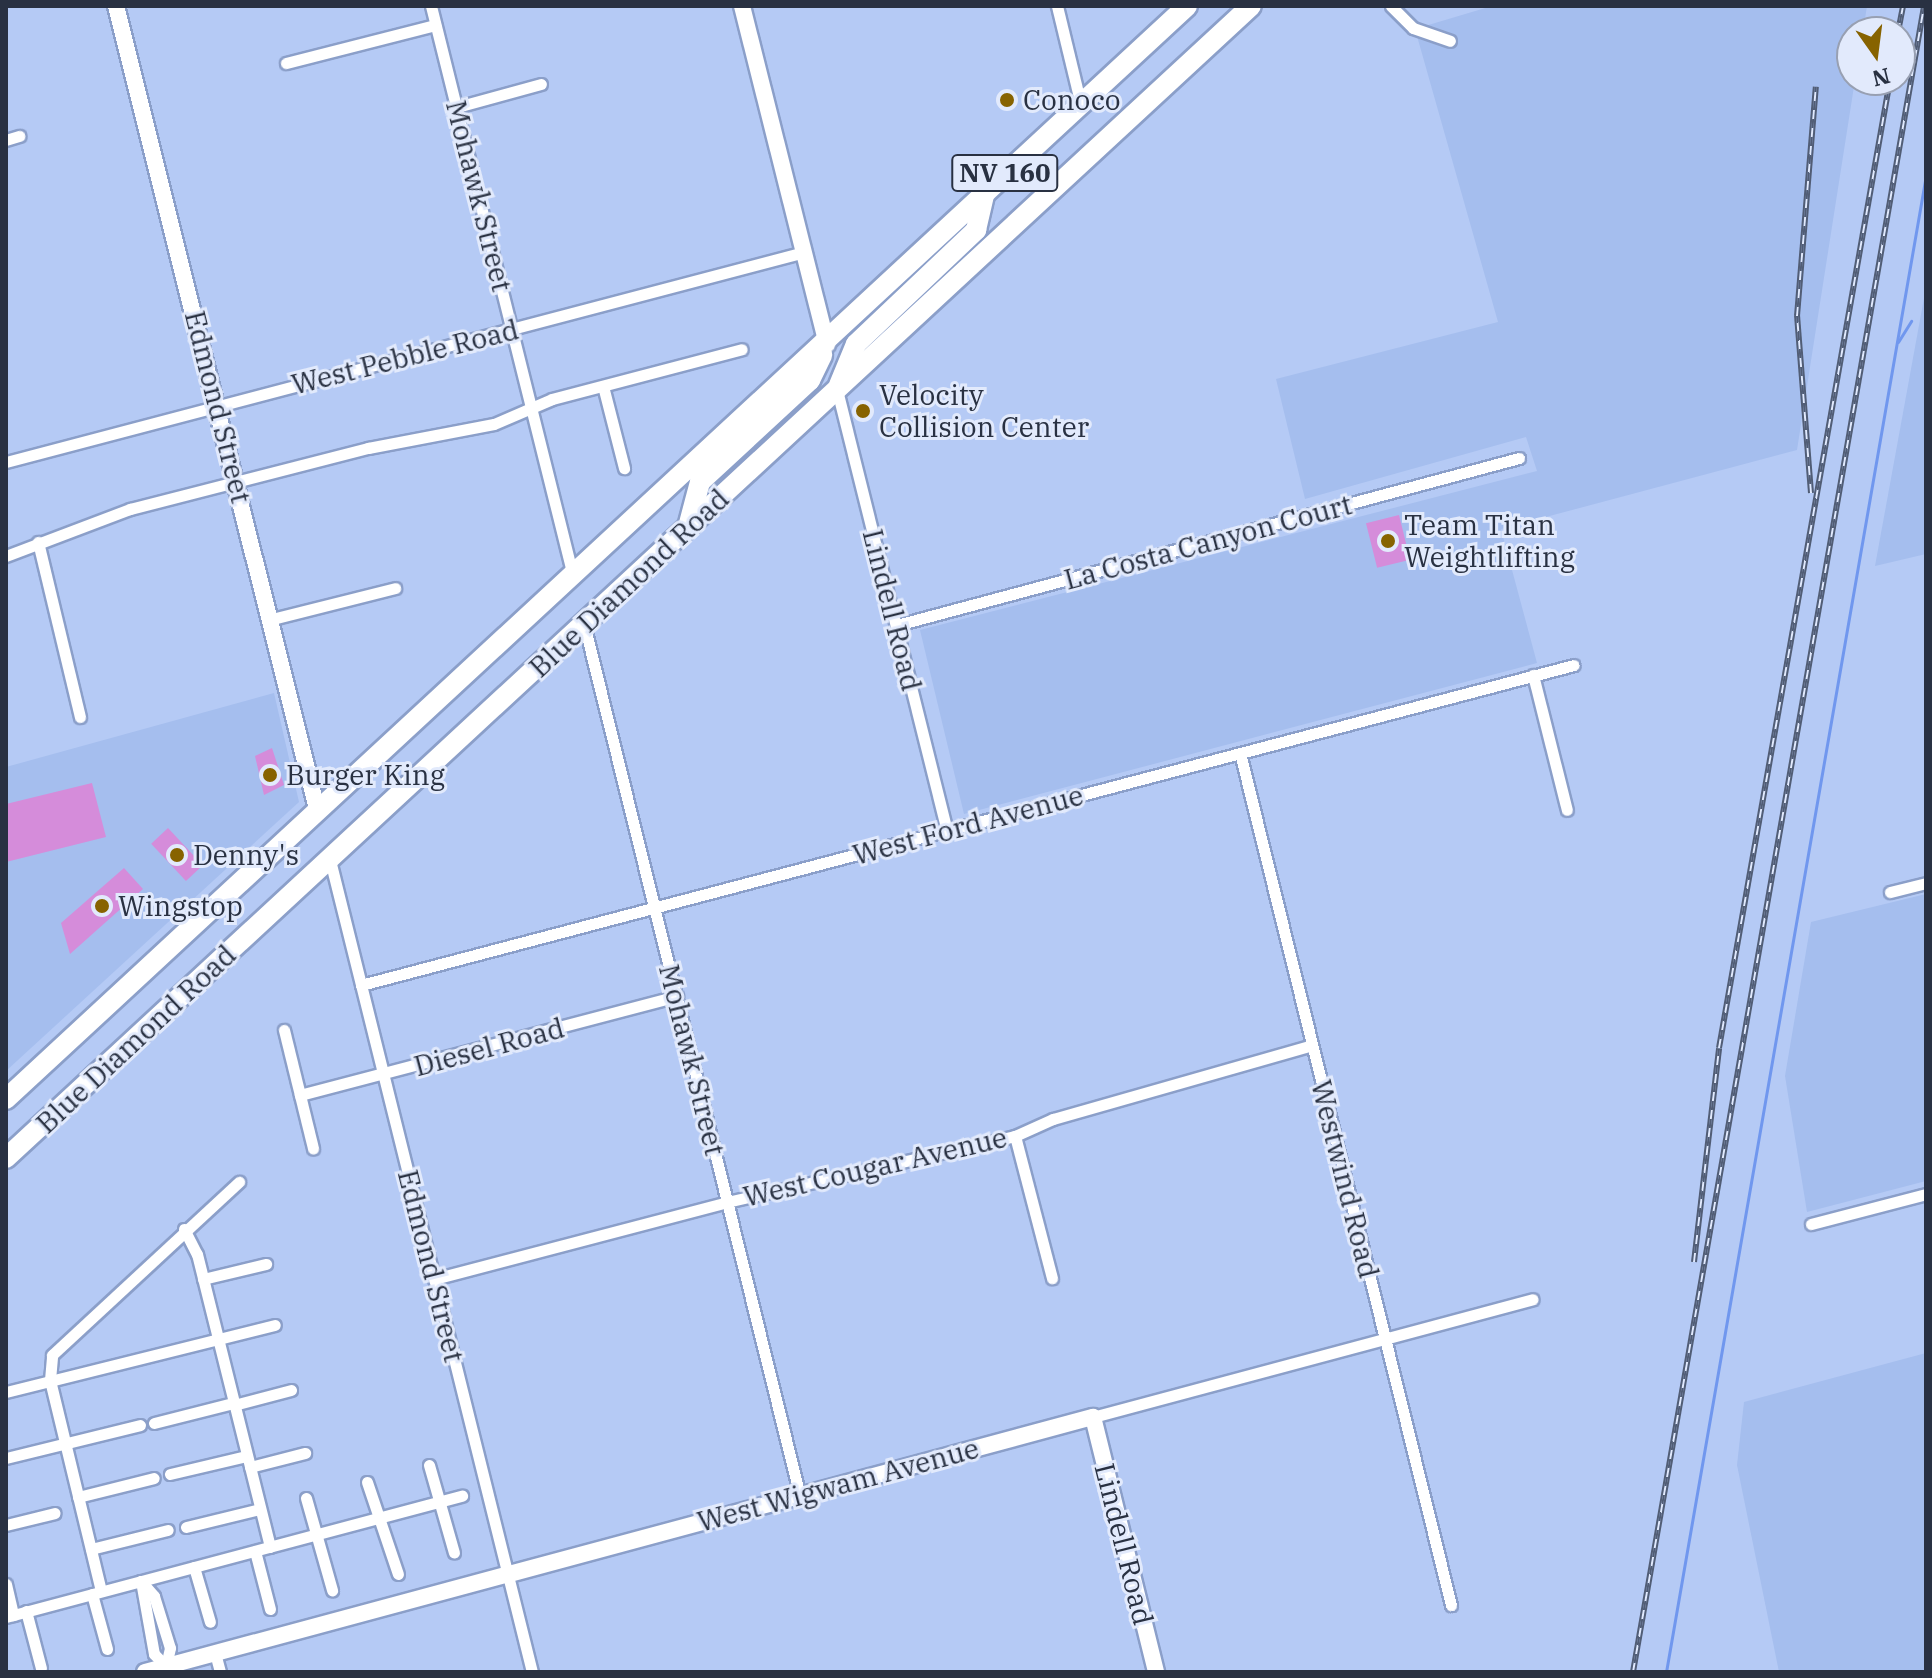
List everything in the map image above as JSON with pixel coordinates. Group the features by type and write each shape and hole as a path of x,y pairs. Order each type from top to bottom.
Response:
{"highway":[{"name":"Blue Diamond Road","path":"6,1099 572,572 827,344 1080,101 1187,6"},
{"name":"Blue Diamond Road","path":"6,1158 1251,6"},
{"path":"837,390 856,344 976,230 985,192"},
{"path":"688,529 700,482 810,380 827,344"}],"street":[{"name":"Edmond Street","path":"116,6 272,619 317,809"},
{"name":"Mohawk Street","path":"431,6 572,572"},
{"path":"742,6 827,344"},
{"path":"1057,6 1080,101"},
{"path":"1391,6 1413,28 1450,41"},
{"path":"286,63 435,25"},
{"path":"457,107 541,84"},
{"path":"6,140 19,136"},
{"name":"West Pebble Road","path":"6,462 804,252"},
{"path":"6,556 73,526 368,448 440,438 531,407 742,349"},
{"path":"603,386 624,468"},
{"name":"Lindell Road","path":"837,390 947,831"},
{"name":"La Costa Canyon Court","path":"897,625 1519,458"},
{"path":"38,542 80,717"},
{"path":"272,619 395,588"},
{"name":"Mohawk Street","path":"584,624 800,1496"},
{"name":"West Ford Avenue","path":"361,985 1574,665"},
{"path":"1533,675 1567,810"},
{"name":"Westwind Road","path":"1240,753 1451,1605"},
{"name":"Edmond Street","path":"330,860 532,1672"},
{"path":"1890,892 1926,883"},
{"name":"Diesel Road","path":"300,1095 677,996"},
{"path":"284,1030 313,1148"},
{"name":"West Cougar Avenue","path":"434,1279 727,1202 1015,1136 1053,1119 1312,1045"},
{"path":"1015,1136 1052,1278"},
{"path":"107,1649 91,1549 50,1380 57,1347 239,1182"},
{"path":"1811,1224 1926,1194"},
{"path":"184,1229 203,1279 270,1547"},
{"path":"203,1279 266,1264"},
{"name":"West Wigwam Avenue","path":"145,1672 1532,1299"},
{"path":"6,1392 275,1325"},
{"path":"154,1423 291,1390"},
{"name":"Lindell Road","path":"1093,1417 1156,1672"},
{"path":"6,1458 140,1425"},
{"path":"170,1474 305,1453"},
{"path":"429,1465 454,1553"},
{"path":"78,1497 154,1478"},
{"path":"367,1482 382,1517 398,1574"},
{"path":"6,1584 10,1616 462,1496"},
{"path":"306,1498 332,1590"},
{"path":"186,1527 260,1509"},
{"path":"6,1525 55,1513"},
{"path":"91,1549 168,1530"},
{"path":"255,1551 270,1609"},
{"path":"194,1567 210,1622"},
{"path":"141,1581 154,1596 170,1648 166,1666"},
{"path":"26,1611 41,1668"},
{"path":"215,1653 220,1672"}],"shaded area":[{"path":"1492,6 1867,6 1865,16 1836,16 1836,96 1852,96 1797,450 1501,529 1537,663 964,814 920,630 1537,471 1526,437 1305,499 1276,379 1498,322 1415,29"},
{"path":"1926,287 1926,554 1875,566"},
{"path":"274,693 299,802 6,1071 6,767"},
{"path":"1926,894 1926,1181 1807,1212 1785,1076 1811,922"},
{"path":"1926,1353 1926,1672 1779,1672 1737,1465 1744,1402"}],"building":[{"name":"Team Titan Weightlifting","path":"1399,515 1410,560 1377,568 1366,523"},
{"name":"Burger King","path":"272,748 284,785 264,795 255,756"},
{"path":"92,783 106,837 6,862 6,804"},
{"name":"Denny's","path":"168,828 203,865 186,881 151,844"},
{"name":"Wingstop","path":"124,868 143,889 70,954 61,923"}],"waterway":[{"path":"1666,1672 1926,175"},
{"path":"1898,342 1911,321"}],"railway":[{"path":"1901,16 1903,6"},
{"path":"1633,1672 1924,6"},
{"path":"1811,493 1797,316 1816,87"},
{"path":"1694,1262 1719,1048 1887,96"}],"place":[{"name":"Conoco","path":"1007,100"},
{"name":"Velocity Collision Center","path":"863,411"},
{"name":"Team Titan Weightlifting","path":"1388,541"},
{"name":"Burger King","path":"270,775"},
{"name":"Denny's","path":"177,855"},
{"name":"Wingstop","path":"102,906"}]}
